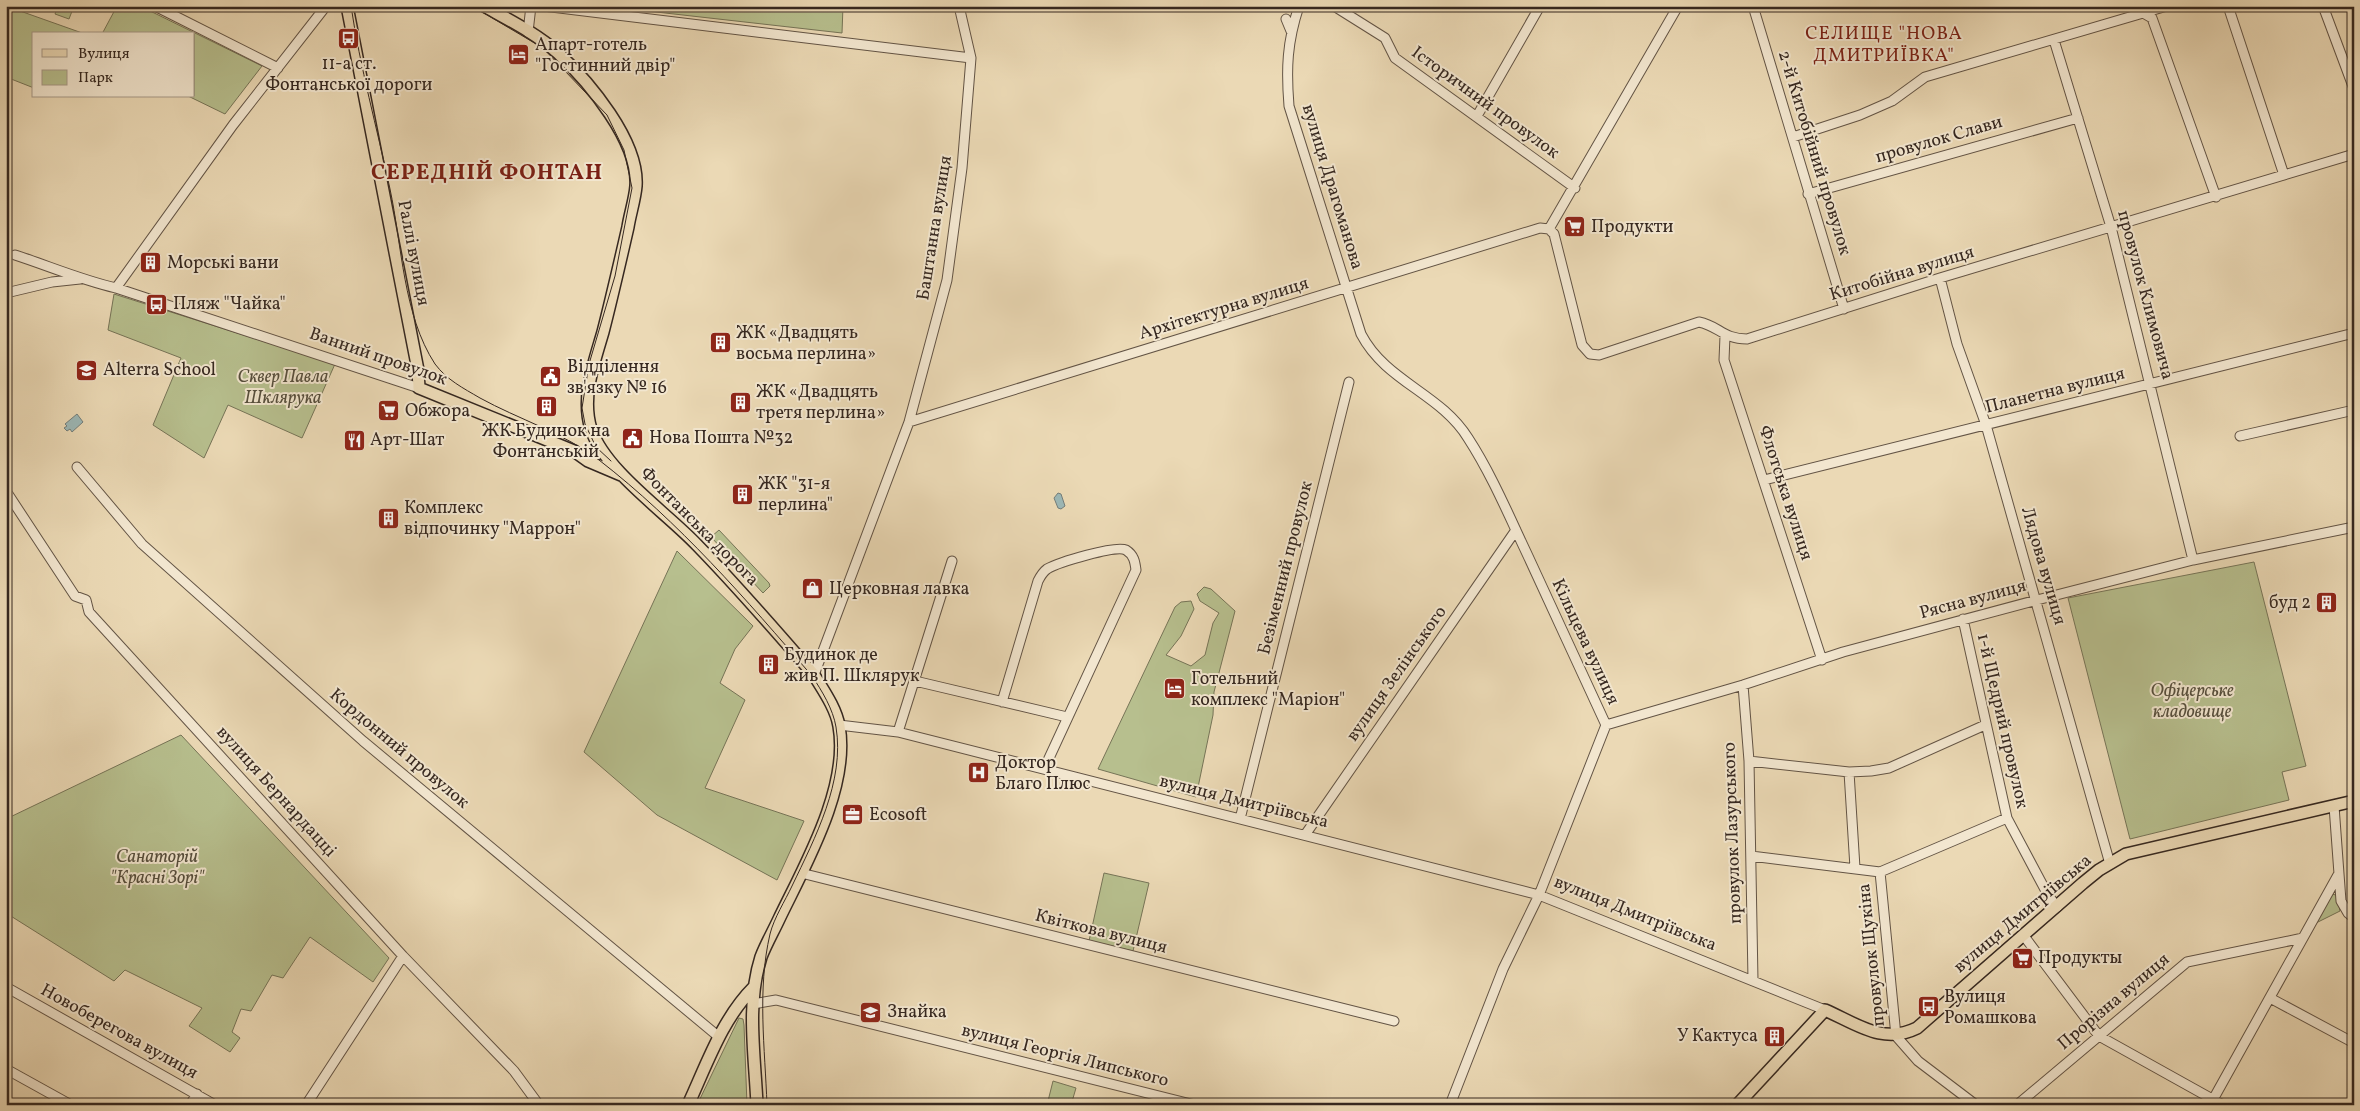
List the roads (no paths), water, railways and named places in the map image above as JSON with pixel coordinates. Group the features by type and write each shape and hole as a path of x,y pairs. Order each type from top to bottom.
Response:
{"main road":[{"name":"Раллі вулиця","path":"348,6 418,370 419,388"},
{"path":"350,20 353,6"},
{"name":"Фонтанська дорога","path":"484,6 528,32 557,53 610,113 629,150 634,167 636,186 619,267 589,384 587,410 595,437 621,475 696,543 814,675 828,697 839,725 840,768 834,794 801,873 762,957 754,987 753,1009 757,1105"},
{"name":"Ванний провулок","path":"419,388 574,451 588,461 621,475"},
{"path":"574,451 589,452 593,448 595,437"},
{"name":"вулиця Дмитріївська","path":"1824,1010 1872,1031 1896,1036 1917,1028 2094,874 2126,854 2144,848 2354,801"},
{"path":"688,1105 719,1037 739,1002 754,987"},
{"path":"739,1002 753,1009"},
{"path":"1737,1105 1824,1010"}],"street":[{"path":"155,6 278,68"},
{"path":"116,288 233,125 326,6"},
{"path":"528,32 531,6"},
{"path":"543,6 971,58"},
{"name":"Баштанна вулиця","path":"814,675 909,422 947,280 962,168 971,58 959,6"},
{"name":"вулиця Драгоманова","path":"1299,6 1291,31 1286,68 1289,106 1346,288"},
{"name":"Історичний провулок","path":"1334,6 1386,38 1394,58 1575,188"},
{"path":"1477,116 1540,6"},
{"path":"1550,229 1678,6"},
{"name":"2-й Китобійний провулок","path":"1752,6 1844,309"},
{"path":"2137,6 2144,14 2152,18 2216,197"},
{"path":"1793,137 1851,118 1892,101 1925,77 2167,6"},
{"path":"2228,6 2284,175"},
{"path":"2323,6 2354,89"},
{"path":"1286,19 1291,31"},
{"name":"провулок Климовича","path":"2054,40 2111,226 2193,560"},
{"name":"провулок Слави","path":"1808,194 2078,118"},
{"name":"Китобійна вулиця","path":"1550,229 1554,234 1582,346 1587,352 1599,355 1699,322 1710,326 1725,336 1747,339 1940,278 2111,226 2216,197 2354,154"},
{"name":"Архітектурна вулиця","path":"909,422 1540,228 1550,229"},
{"name":"Ванний провулок","path":"15,255 59,269 81,279 116,288 419,388"},
{"name":"Лядова вулиця","path":"1940,278 1957,344 1986,425 2110,864"},
{"name":"Ванний провулок","path":"6,293 52,282 81,279"},
{"name":"Кільцева вулиця","path":"1346,288 1361,334 1370,352 1399,377 1452,415 1468,438 1516,530 1606,725 1539,895 1503,969 1450,1105"},
{"name":"Планетна вулиця","path":"1764,480 2354,333"},
{"name":"Флотська вулиця","path":"1725,336 1724,360 1822,660"},
{"name":"Безіменний провулок","path":"1240,819 1349,382"},
{"path":"2240,436 2354,410"},
{"name":"Кордонний провулок","path":"76,467 142,544 348,728 719,1037"},
{"name":"вулиця Бернардацці","path":"6,491 75,596 86,600 89,612 402,956 514,1071 539,1105"},
{"name":"Рясна вулиця","path":"1606,725 1963,619 2193,560 2354,527"},
{"name":"вулиця Зелінського","path":"1305,836 1516,530"},
{"path":"1002,702 1038,582 1043,573 1054,566 1120,548 1128,551 1134,557 1136,570 1044,769"},
{"path":"898,732 952,562"},
{"name":"1-й Щедрий провулок","path":"1963,619 2007,818 2048,895 2057,907"},
{"path":"915,681 1067,717"},
{"name":"провулок Лазурського","path":"1743,685 1749,761 1754,980"},
{"name":"вулиця Дмитріївська","path":"839,725 898,732 1539,895 1754,980 1824,1010"},
{"path":"1749,761 1849,772 1889,768 1985,725"},
{"path":"1849,772 1854,868"},
{"path":"2334,806 2340,901 2348,914 2354,918"},
{"path":"1751,856 1880,872 2007,818"},
{"name":"провулок Щукіна","path":"1880,872 1896,1036"},
{"name":"Квіткова вулиця","path":"801,873 1394,1021"},
{"path":"2212,1102 2338,875"},
{"path":"2024,936 2098,1036 2212,1102 2223,1105"},
{"name":"Прорізна вулиця","path":"2017,1105 2186,962 2303,938"},
{"path":"306,1105 402,956"},
{"name":"Новоберегова вулиця","path":"6,987 215,1105"},
{"path":"2270,998 2354,1043"},
{"name":"вулиця Георгія Липського","path":"753,1009 776,1000 1195,1105"},
{"path":"1896,1036 1918,1061 1976,1105"},
{"path":"6,1069 71,1105"},
{"path":"190,1105 196,1094"}],"water":[{"path":"77,414 83,422 72,432 70,429 67,431 64,428 67,426 65,424"},
{"path":"1058,493 1061,494 1065,506 1061,509 1058,508 1054,498"}],"tram line":[{"path":"351,6 364,75 390,189 410,302 424,345 435,364 450,379 480,398 585,450 657,509 711,562 762,618 812,676 830,707 836,727 838,747 832,788 818,829 774,922 766,955 763,1019 767,1105"},
{"path":"472,6 543,48 607,115 624,150 632,188 615,276 589,364 582,408 585,424 596,447 611,461"}],"place":[{"name":"11-а ст. Фонтанської дороги","path":"349,39"},
{"name":"Апарт-готель \"Гостинний двір\"","path":"519,55"},
{"name":"Продукти","path":"1575,227"},
{"name":"Морські вани","path":"151,263"},
{"name":"Пляж \"Чайка\"","path":"157,304"},
{"name":"ЖК «Двадцять восьма перлина»","path":"720,343"},
{"name":"Alterra School","path":"87,370"},
{"name":"Відділення зв'язку № 16","path":"551,377"},
{"name":"ЖК «Двадцять третя перлина»","path":"740,402"},
{"name":"ЖК Будинок на Фонтанській","path":"546,406"},
{"name":"Обжора","path":"389,411"},
{"name":"Нова Пошта №32","path":"633,438"},
{"name":"Арт-Шат","path":"354,440"},
{"name":"ЖК \"31-я перлина\"","path":"742,494"},
{"name":"Комплекс відпочинку \"Маррон\"","path":"388,518"},
{"name":"Церковная лавка","path":"813,589"},
{"name":"буд 2","path":"2327,603"},
{"name":"Будинок де жив П. Шклярук","path":"768,665"},
{"name":"Готельний комплекс \"Маріон\"","path":"1175,689"},
{"name":"Доктор Благо Плюс","path":"979,773"},
{"name":"Ecosoft","path":"853,815"},
{"name":"Продукты","path":"2022,958"},
{"name":"Вулиця Ромашкова","path":"1928,1007"},
{"name":"Знайка","path":"871,1012"},
{"name":"У Кактуса","path":"1774,1036"}],"district":[{"name":"СЕЛИЩЕ \"НОВА ДМИТРИЇВКА\"","path":"1884,45"},
{"name":"СЕРЕДНІЙ ФОНТАН","path":"487,173"}],"park label":[{"name":"Сквер Павла Шклярука","path":"283,387"},
{"name":"Офіцерське кладовище","path":"2192,701"},
{"name":"Санаторій \"Красні Зорі\"","path":"157,868"}]}
